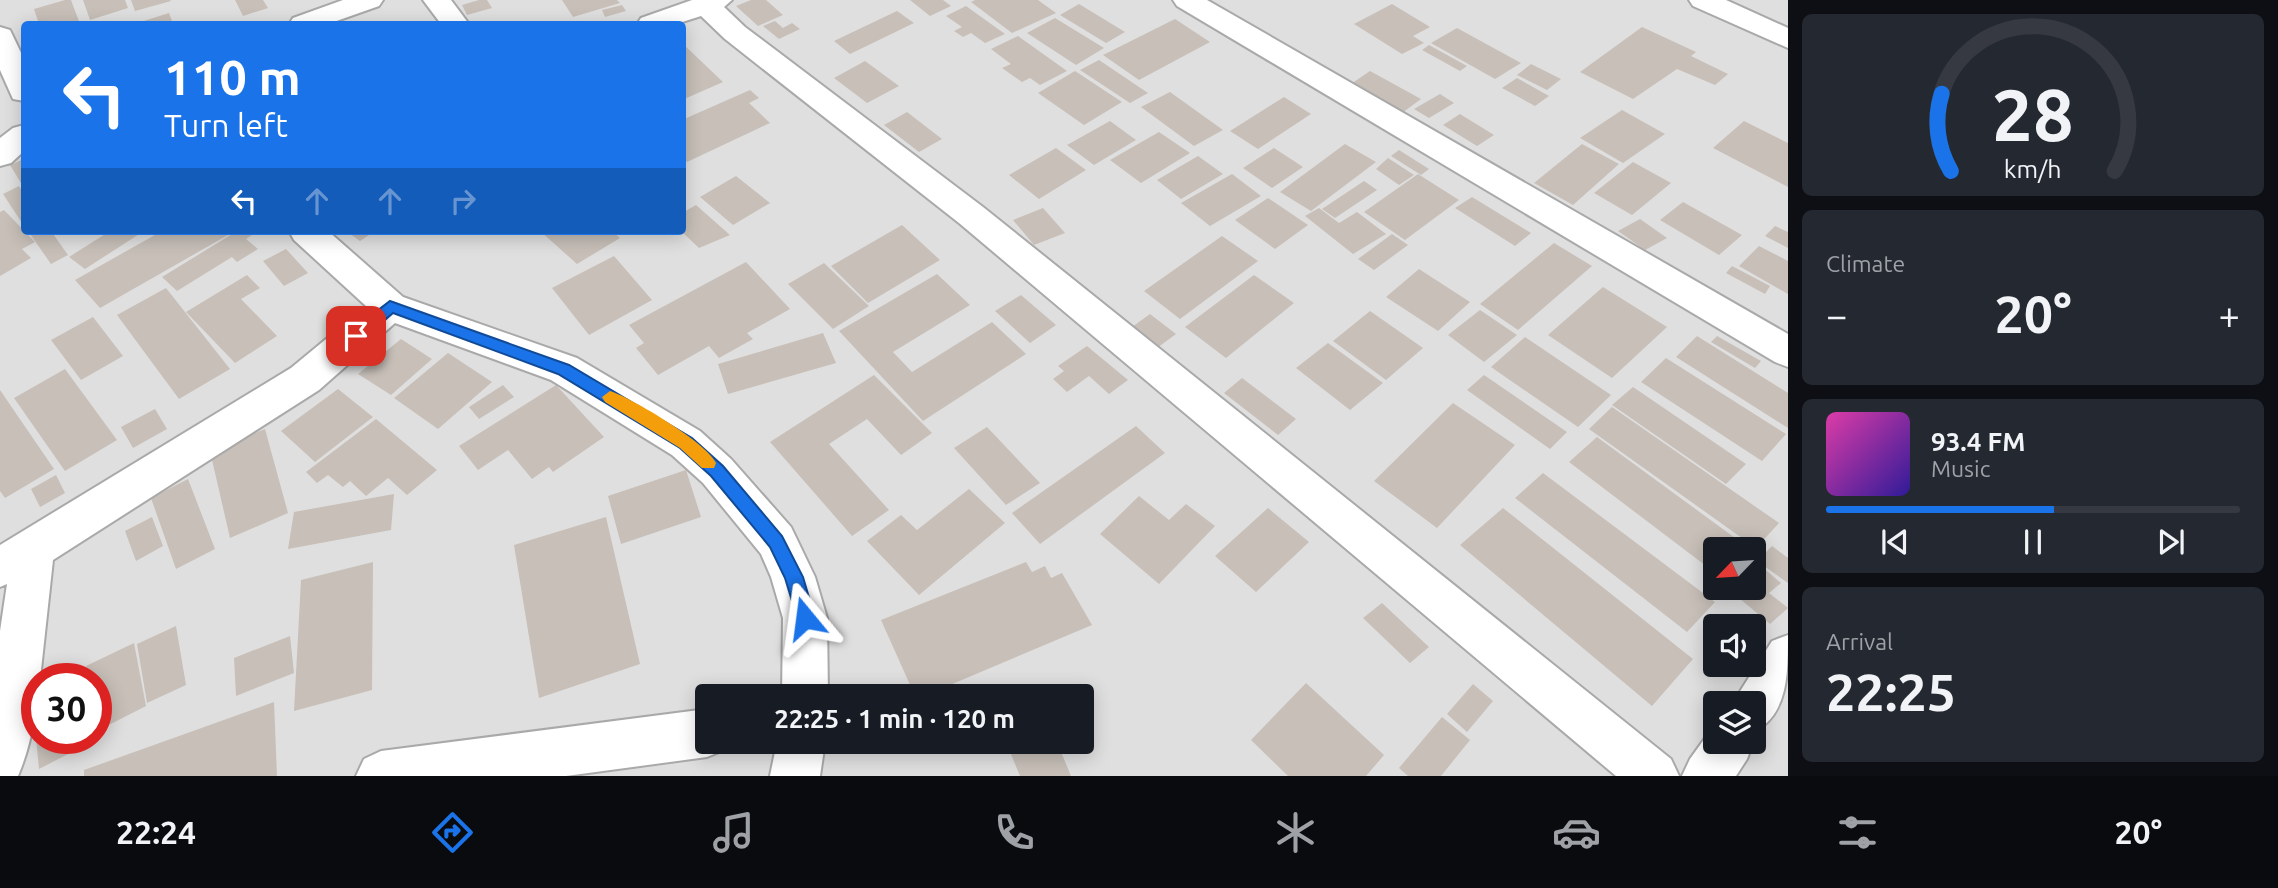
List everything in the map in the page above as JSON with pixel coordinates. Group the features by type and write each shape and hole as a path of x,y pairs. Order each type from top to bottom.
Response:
{"street":[{"path":"311,21 369,0"},
{"path":"437,0 454,21"},
{"path":"1703,0 1788,39"},
{"path":"660,21 712,3 735,33 971,215 1654,776"},
{"path":"1202,3 1788,352"},
{"path":"0,36 21,85"},
{"path":"0,155 21,138"},
{"path":"310,235 390,307 564,369 686,443 717,471 776,541 793,577 805,618 805,684"},
{"path":"0,761 13,708 16,559 304,379 390,307"},
{"path":"1765,691 1788,657"},
{"path":"381,776 695,735"},
{"path":"795,776 799,754"},
{"path":"1707,776 1722,754"}],"shaded area":[{"path":"0,0 1788,0 1788,776 0,776"}],"building":[{"path":"71,0 79,21 38,21 34,9"},
{"path":"83,0 125,0 128,8 90,20"},
{"path":"131,0 170,0 171,1 135,11"},
{"path":"235,0 263,0 268,8 243,16"},
{"path":"487,0 492,8 467,15 462,5"},
{"path":"562,0 617,0 620,3 573,17"},
{"path":"751,0 766,0 783,15 758,26 736,6"},
{"path":"910,0 943,0 951,6 930,16"},
{"path":"1038,0 1056,13 1012,33 971,2"},
{"path":"1079,4 1125,32 1106,43 1060,15"},
{"path":"1392,4 1430,27 1413,36 1424,43 1402,54 1354,24"},
{"path":"622,5 626,11 605,17 602,10"},
{"path":"966,6 1005,34 985,43 971,33 963,37 954,31 962,27 946,16"},
{"path":"897,11 914,23 850,54 834,41"},
{"path":"169,13 172,21 144,21"},
{"path":"1055,18 1104,48 1076,65 1027,33"},
{"path":"1175,19 1210,42 1139,80 1103,55"},
{"path":"775,21 783,28 792,23 800,29 779,39 763,26"},
{"path":"1642,27 1696,52 1691,56 1728,74 1715,85 1677,69 1633,99 1580,72"},
{"path":"1457,28 1521,63 1495,79 1431,43"},
{"path":"1018,36 1067,71 1040,85 1030,78 1022,82 1002,68 1011,64 991,49"},
{"path":"1429,45 1467,66 1460,71 1422,50"},
{"path":"686,47 723,82 686,98"},
{"path":"1099,60 1148,93 1130,103 1080,70"},
{"path":"865,61 899,86 867,103 834,78"},
{"path":"1531,64 1561,79 1547,90 1517,75"},
{"path":"1075,71 1122,102 1084,125 1038,93"},
{"path":"1370,71 1421,99 1402,113 1351,84"},
{"path":"1517,78 1549,96 1535,106 1502,88"},
{"path":"750,90 759,98 749,103 770,123 687,162 686,118"},
{"path":"1170,92 1223,130 1194,146 1141,107"},
{"path":"1440,94 1454,103 1429,118 1414,109"},
{"path":"1284,97 1311,114 1258,149 1230,131"},
{"path":"1622,110 1665,134 1623,163 1580,138"},
{"path":"907,112 942,139 919,152 884,125"},
{"path":"1460,114 1494,135 1477,146 1443,125"},
{"path":"1110,121 1136,140 1094,165 1067,145"},
{"path":"1744,121 1788,143 1788,187 1713,148"},
{"path":"1159,132 1190,153 1141,183 1110,160"},
{"path":"1345,144 1376,162 1311,211 1280,192"},
{"path":"1582,144 1619,164 1573,205 1534,183"},
{"path":"1056,148 1086,170 1039,199 1009,175"},
{"path":"1274,148 1303,167 1272,188 1243,168"},
{"path":"1399,150 1429,169 1421,175 1391,156"},
{"path":"1198,156 1223,174 1181,199 1157,180"},
{"path":"1388,158 1414,175 1399,185 1376,169"},
{"path":"21,160 21,183 10,165"},
{"path":"1633,162 1671,183 1632,215 1594,193"},
{"path":"1232,174 1261,196 1210,226 1181,203"},
{"path":"1418,174 1459,200 1405,240 1364,212"},
{"path":"736,176 770,203 733,225 700,197"},
{"path":"1364,181 1377,190 1335,218 1322,209"},
{"path":"19,186 21,221 3,194"},
{"path":"1472,197 1531,233 1515,246 1455,208"},
{"path":"1268,198 1308,225 1275,249 1235,220"},
{"path":"1683,202 1742,235 1719,255 1660,220"},
{"path":"696,205 730,235 699,248 685,235 686,211"},
{"path":"1043,208 1065,233 1034,245 1013,220"},
{"path":"1319,208 1339,223 1357,212 1386,234 1353,254 1305,216"},
{"path":"4,210 21,228 21,235 28,235 35,242 22,249 31,258 0,276 0,212"},
{"path":"1640,219 1667,238 1645,250 1618,231"},
{"path":"902,225 940,260 868,303 831,266"},
{"path":"1775,226 1788,232 1788,248 1765,236"},
{"path":"1392,234 1408,245 1374,270 1358,259"},
{"path":"31,235 54,235 68,255 51,264"},
{"path":"104,235 138,235 85,269 69,257"},
{"path":"155,235 228,235 100,308 75,280"},
{"path":"230,235 252,235 246,239 258,249 237,262 232,257 177,291 162,277"},
{"path":"352,235 369,235 360,241"},
{"path":"544,235 617,235 620,238 577,264"},
{"path":"1222,236 1258,261 1180,319 1144,291"},
{"path":"1554,243 1592,266 1518,330 1480,304"},
{"path":"1759,246 1788,261 1788,294 1739,266"},
{"path":"286,249 308,273 284,286 263,261"},
{"path":"614,256 652,300 589,335 552,288"},
{"path":"746,262 790,309 747,333 753,339 719,358 709,346 658,375 636,348 644,343 629,325"},
{"path":"824,263 869,306 833,329 788,284"},
{"path":"1732,266 1770,286 1765,294 1726,273"},
{"path":"1419,269 1470,302 1438,331 1386,297"},
{"path":"937,274 970,305 893,352 912,372 992,322 1026,354 923,421 839,331"},
{"path":"247,275 260,288 241,299 277,336 235,363 186,312"},
{"path":"1254,275 1294,303 1226,358 1185,327"},
{"path":"1603,287 1667,327 1612,378 1548,335"},
{"path":"166,288 230,369 179,399 117,315"},
{"path":"1021,295 1056,325 1030,343 995,311"},
{"path":"1480,310 1517,335 1484,362 1448,335"},
{"path":"1370,311 1423,348 1386,380 1333,341"},
{"path":"1150,314 1176,334 1157,348 1132,327"},
{"path":"93,317 123,356 81,380 51,340"},
{"path":"823,333 836,363 728,394 718,364"},
{"path":"1697,336 1788,393 1788,428 1676,357"},
{"path":"1717,336 1761,361 1755,368 1711,342"},
{"path":"1525,337 1611,395 1578,427 1491,367"},
{"path":"401,339 432,359 391,395 358,374"},
{"path":"1328,343 1383,383 1350,410 1296,368"},
{"path":"1087,346 1128,380 1109,394 1089,376 1067,392 1053,379 1064,371 1058,366"},
{"path":"448,353 492,382 438,429 394,398"},
{"path":"1666,358 1786,434 1762,461 1641,382"},
{"path":"65,369 117,440 65,471 14,398"},
{"path":"874,375 932,433 901,455 867,419 829,444 889,510 852,536 770,442"},
{"path":"1484,375 1567,432 1550,449 1467,390"},
{"path":"1242,378 1296,419 1278,435 1224,393"},
{"path":"503,385 514,397 479,419 469,407"},
{"path":"556,385 604,437 553,472 549,467 532,479 508,450 478,470 459,446"},
{"path":"1633,387 1746,464 1726,484 1612,405"},
{"path":"338,389 373,417 315,462 281,431"},
{"path":"0,390 54,469 5,498 0,491"},
{"path":"1453,403 1515,445 1437,528 1374,481"},
{"path":"1612,407 1779,523 1766,537 1741,537 1589,429"},
{"path":"155,409 167,429 133,448 121,427"},
{"path":"376,419 437,470 407,495 388,478 366,496 350,481 343,487 328,475 317,483 306,472"},
{"path":"1136,426 1165,453 1040,544 1012,513"},
{"path":"987,427 1040,483 1006,505 954,448"},
{"path":"265,429 288,513 230,538 210,451"},
{"path":"1597,437 1734,537 1703,537 1703,564 1569,462"},
{"path":"686,470 701,517 621,544 608,496"},
{"path":"1543,473 1703,593 1703,600 1715,602 1687,632 1515,498"},
{"path":"56,475 65,493 40,507 31,489"},
{"path":"188,479 215,549 176,569 151,498"},
{"path":"969,489 1005,523 919,595 867,541 901,515 917,530"},
{"path":"394,494 391,530 288,549 294,512"},
{"path":"1139,496 1169,520 1186,504 1215,526 1159,584 1100,534"},
{"path":"1268,508 1309,542 1256,592 1215,556"},
{"path":"1503,508 1693,659 1652,706 1460,545"},
{"path":"152,517 163,546 136,561 125,531"},
{"path":"606,517 640,664 539,698 514,545"},
{"path":"1772,546 1788,558 1788,583 1766,567 1766,552"},
{"path":"373,562 372,690 294,711 301,580"},
{"path":"1026,562 1032,572 1045,566 1051,578 1062,573 1092,625 952,684 910,684 881,620"},
{"path":"1766,570 1781,583 1769,593 1788,608 1770,624 1766,621 1766,614 1758,614 1741,600 1766,600"},
{"path":"1382,603 1429,647 1410,663 1363,618"},
{"path":"176,626 186,685 147,703 137,644"},
{"path":"290,636 294,673 236,696 234,658"},
{"path":"134,643 146,706 112,723 112,663 92,663"},
{"path":"1306,683 1384,755 1366,776 1288,776 1251,740"},
{"path":"1473,684 1493,701 1467,732 1447,714"},
{"path":"274,702 277,776 84,776 84,770"},
{"path":"1442,717 1470,740 1441,776 1408,776 1399,768"},
{"path":"38,754 68,754 39,769"},
{"path":"1011,754 1062,754 1071,776 1020,776"}],"slow traffic":[{"path":"610,397 686,443 708,463"}],"route":[{"path":"356,336 390,307 564,369 686,443 717,471 776,541 793,577 805,618"}]}
